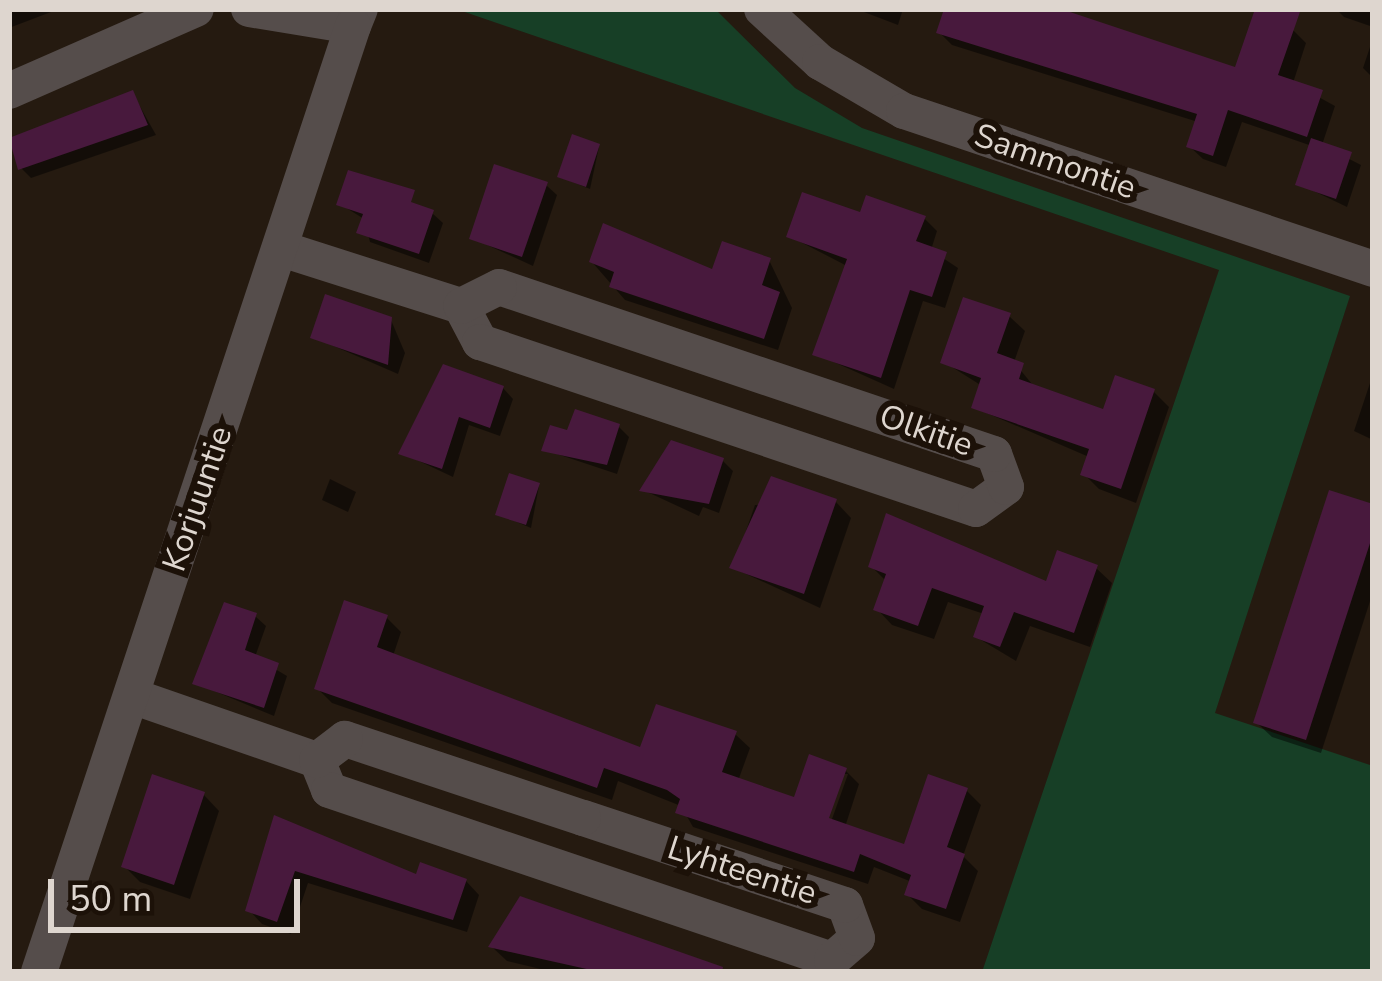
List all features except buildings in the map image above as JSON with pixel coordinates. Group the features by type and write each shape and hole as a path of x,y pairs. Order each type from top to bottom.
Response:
{"street":[{"path":"9,91 196,9"},
{"path":"249,9 356,17"},
{"name":"Sammontie","path":"762,9 820,62 904,111 1373,268"},
{"name":"Korjuuntie","path":"39,972 356,17"},
{"path":"282,249 461,306"},
{"name":"Olkitie","path":"499,287 731,366 994,454 1006,487 976,509 480,342 461,306 499,287"},
{"path":"713,421 731,366"},
{"name":"Lyhteentie","path":"132,696 317,760 329,790 832,960 857,938 844,905 345,739 317,760"},
{"path":"564,869 583,818"}],"green space":[{"path":"456,9 715,9 795,88 862,128 1350,296 1215,713 1373,766 1373,972 982,972 1219,270"}]}
